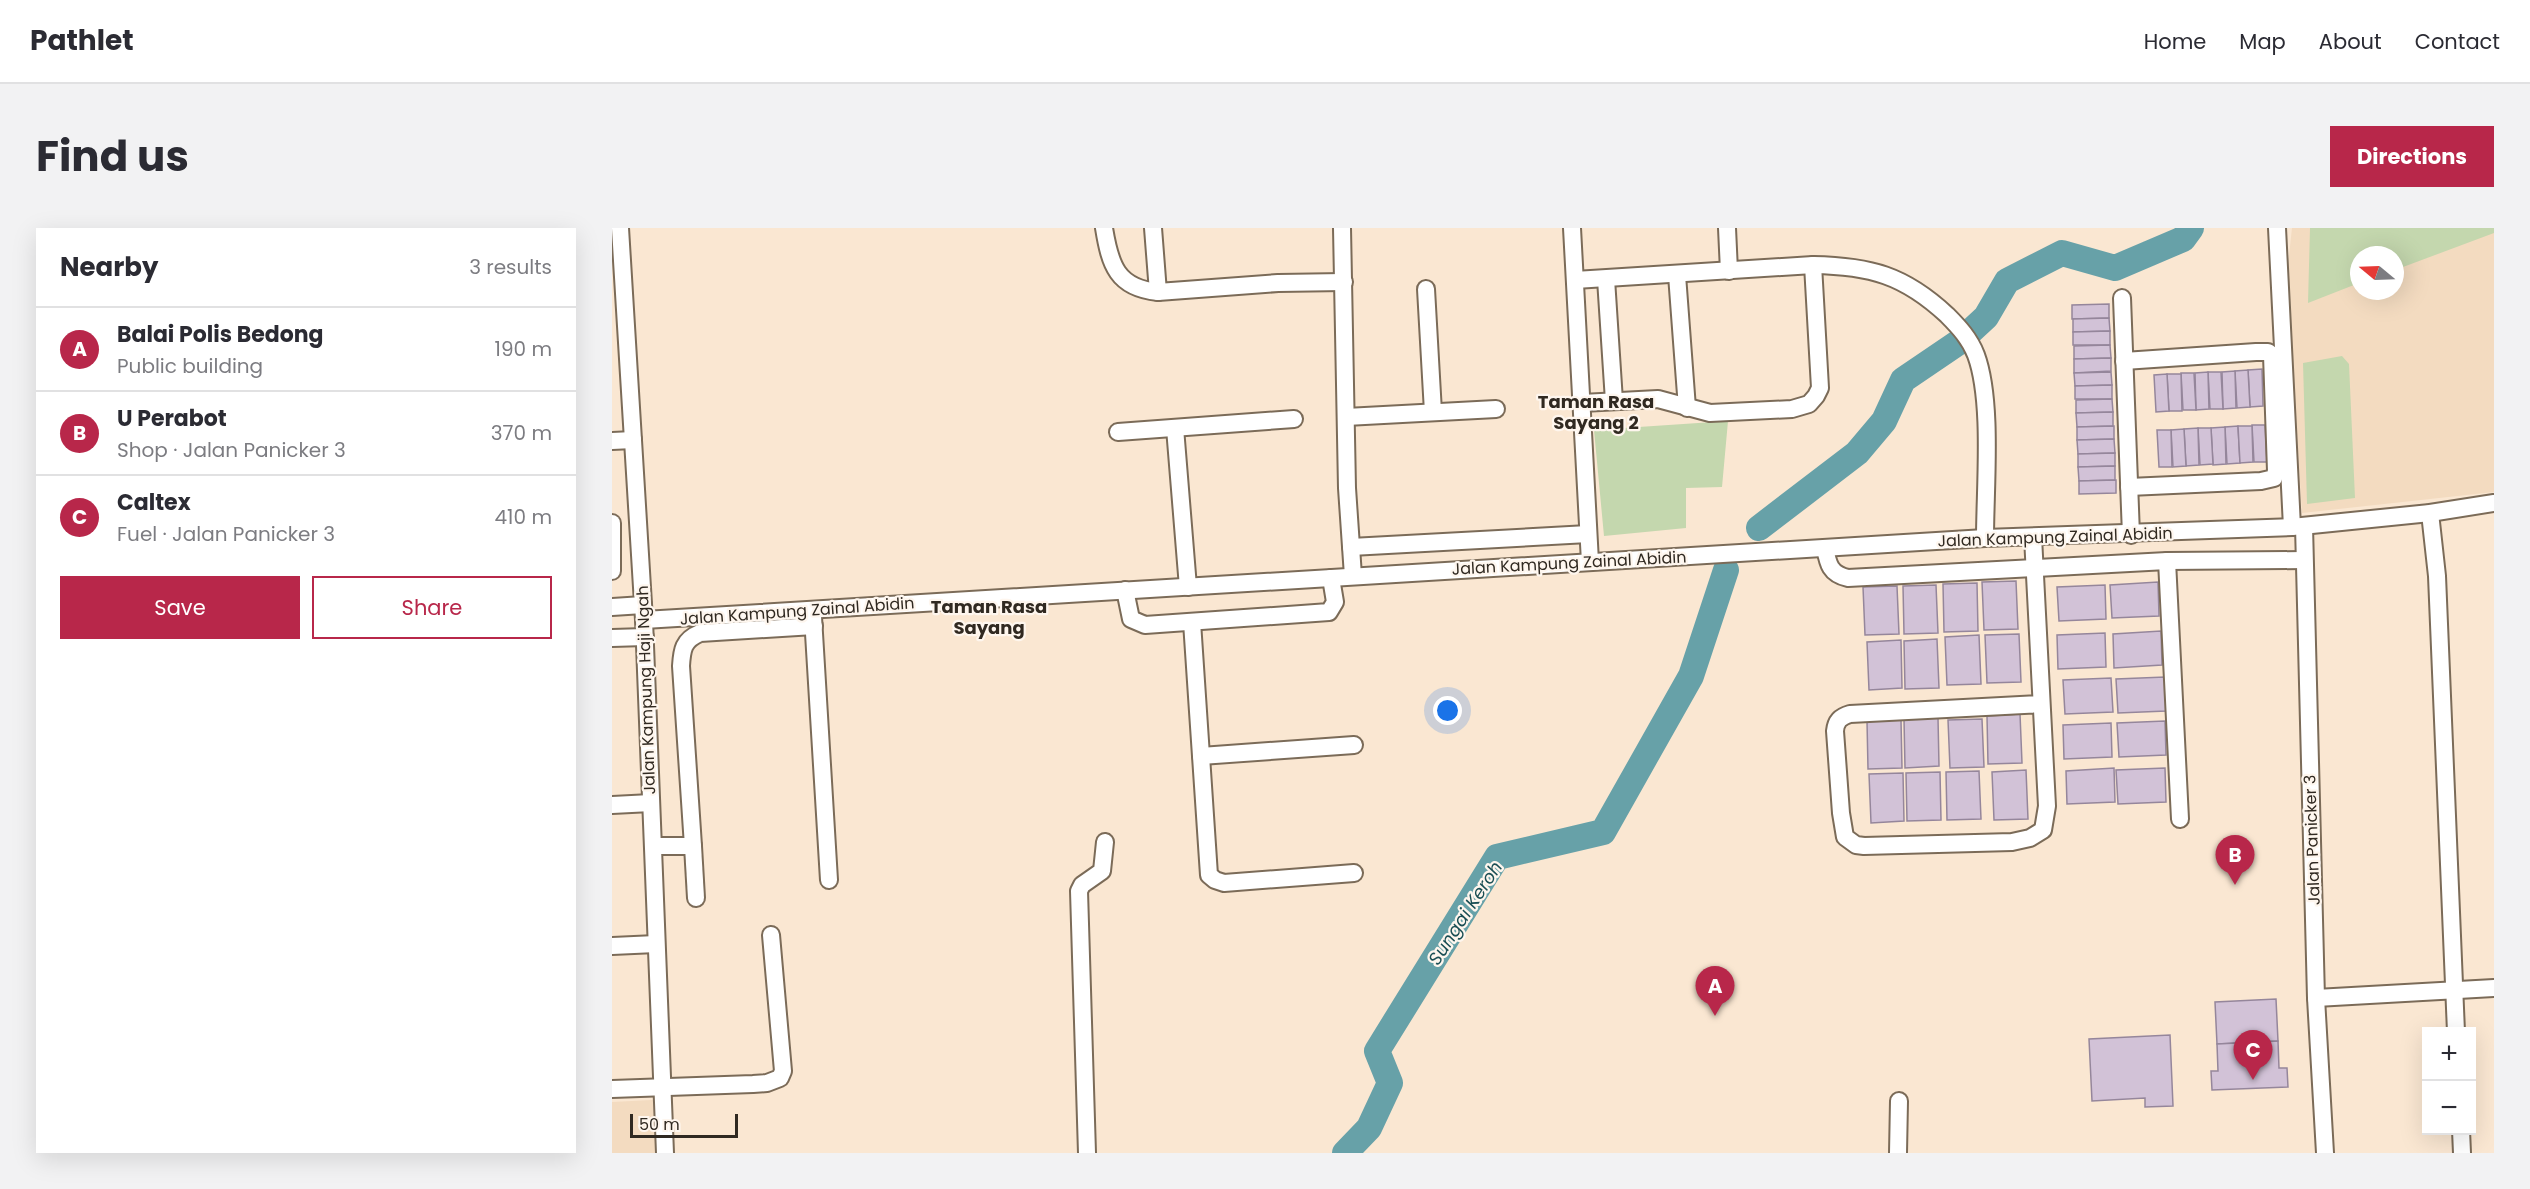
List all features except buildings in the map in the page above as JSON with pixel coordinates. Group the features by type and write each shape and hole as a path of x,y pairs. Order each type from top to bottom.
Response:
{"street":[{"name":"Jalan Kampung Haji Ngah","path":"620,228 644,621 665,1153"},
{"path":"1104,228 1112,263 1120,277 1128,285 1142,291 1158,292 1278,283 1344,282"},
{"path":"1153,228 1158,292"},
{"path":"1342,228 1347,488 1353,576"},
{"path":"1572,228 1590,562"},
{"path":"1727,228 1729,271"},
{"name":"Jalan Panicker 3","path":"2277,228 2298,527 2304,560 2316,998 2325,1153"},
{"path":"1575,280 1813,266 1858,267 1893,277 1925,296 1960,328 1977,356 1985,407 1985,538"},
{"path":"1582,403 1658,399 1669,400 1688,408 1710,413 1792,409 1809,404 1820,388 1813,266"},
{"path":"1677,275 1688,408"},
{"path":"1606,279 1614,401"},
{"path":"1426,289 1433,412"},
{"path":"2122,298 2131,535"},
{"path":"2124,360 2256,352 2268,352 2272,355 2274,477 2261,481 2129,487"},
{"path":"1346,417 1496,409"},
{"path":"1118,432 1294,419"},
{"path":"1175,428 1188,586"},
{"path":"612,441 633,440"},
{"name":"Jalan Kampung Zainal Abidin","path":"644,621 813,618 1125,590 1985,538 2131,535 2298,527 2430,513 2494,503"},
{"path":"2430,513 2437,576 2456,1027"},
{"path":"612,523 612,571"},
{"path":"1351,547 1588,534"},
{"path":"2033,537 2047,806 2046,824 2040,833 2012,842 1864,846 1856,845 1845,837 1835,731 1836,723 1841,716 2041,704"},
{"path":"1825,548 1829,567 1834,572 1848,578 2167,561 2304,560"},
{"path":"2167,561 2180,819"},
{"path":"1125,590 1131,619 1145,625 1329,612 1335,602 1331,578"},
{"path":"612,607 644,621"},
{"path":"696,898 681,666 684,645 690,637 700,633 813,618 829,880"},
{"path":"612,638 644,621"},
{"path":"1192,622 1209,875 1215,880 1224,882 1354,873"},
{"path":"1201,756 1354,746"},
{"path":"612,805 651,803"},
{"path":"1087,1153 1079,891 1082,885 1102,871 1105,842"},
{"path":"653,846 693,846"},
{"path":"612,1089 767,1083 780,1078 782,1064 771,935"},
{"path":"612,946 656,944"},
{"path":"2316,998 2494,988"},
{"path":"1898,1153 1899,1101"},
{"path":"2461,1135 2462,1153"}],"shaded area":[{"path":"2292,228 2494,228 2494,492 2302,513 2287,274"},
{"path":"671,1099 674,1153 612,1153 612,1102"}],"green space":[{"path":"2310,228 2494,228 2494,233 2404,267 2404,246 2350,246 2350,287 2308,303"},
{"path":"2342,356 2349,364 2355,498 2307,504 2303,363"},
{"path":"1728,421 1722,487 1686,488 1686,528 1604,536 1594,430"}],"waterway":[{"name":"Sungai Keroh","path":"1759,528 1857,453 1884,421 1903,380 1959,342 1986,317 2007,281 2062,253 2115,268 2183,239 2191,228"},
{"name":"Sungai Keroh","path":"1345,1153 1369,1128 1390,1083 1377,1051 1497,857 1603,832 1691,676 1726,570"}],"place":[{"name":"U Perabot","path":"2235,885"},
{"name":"Balai Polis Bedong","path":"1715,1016"},
{"name":"Caltex","path":"2253,1080"}],"district":[{"name":"Taman Rasa Sayang 2","path":"1596,411"},
{"name":"Taman Rasa Sayang","path":"989,616"}]}
